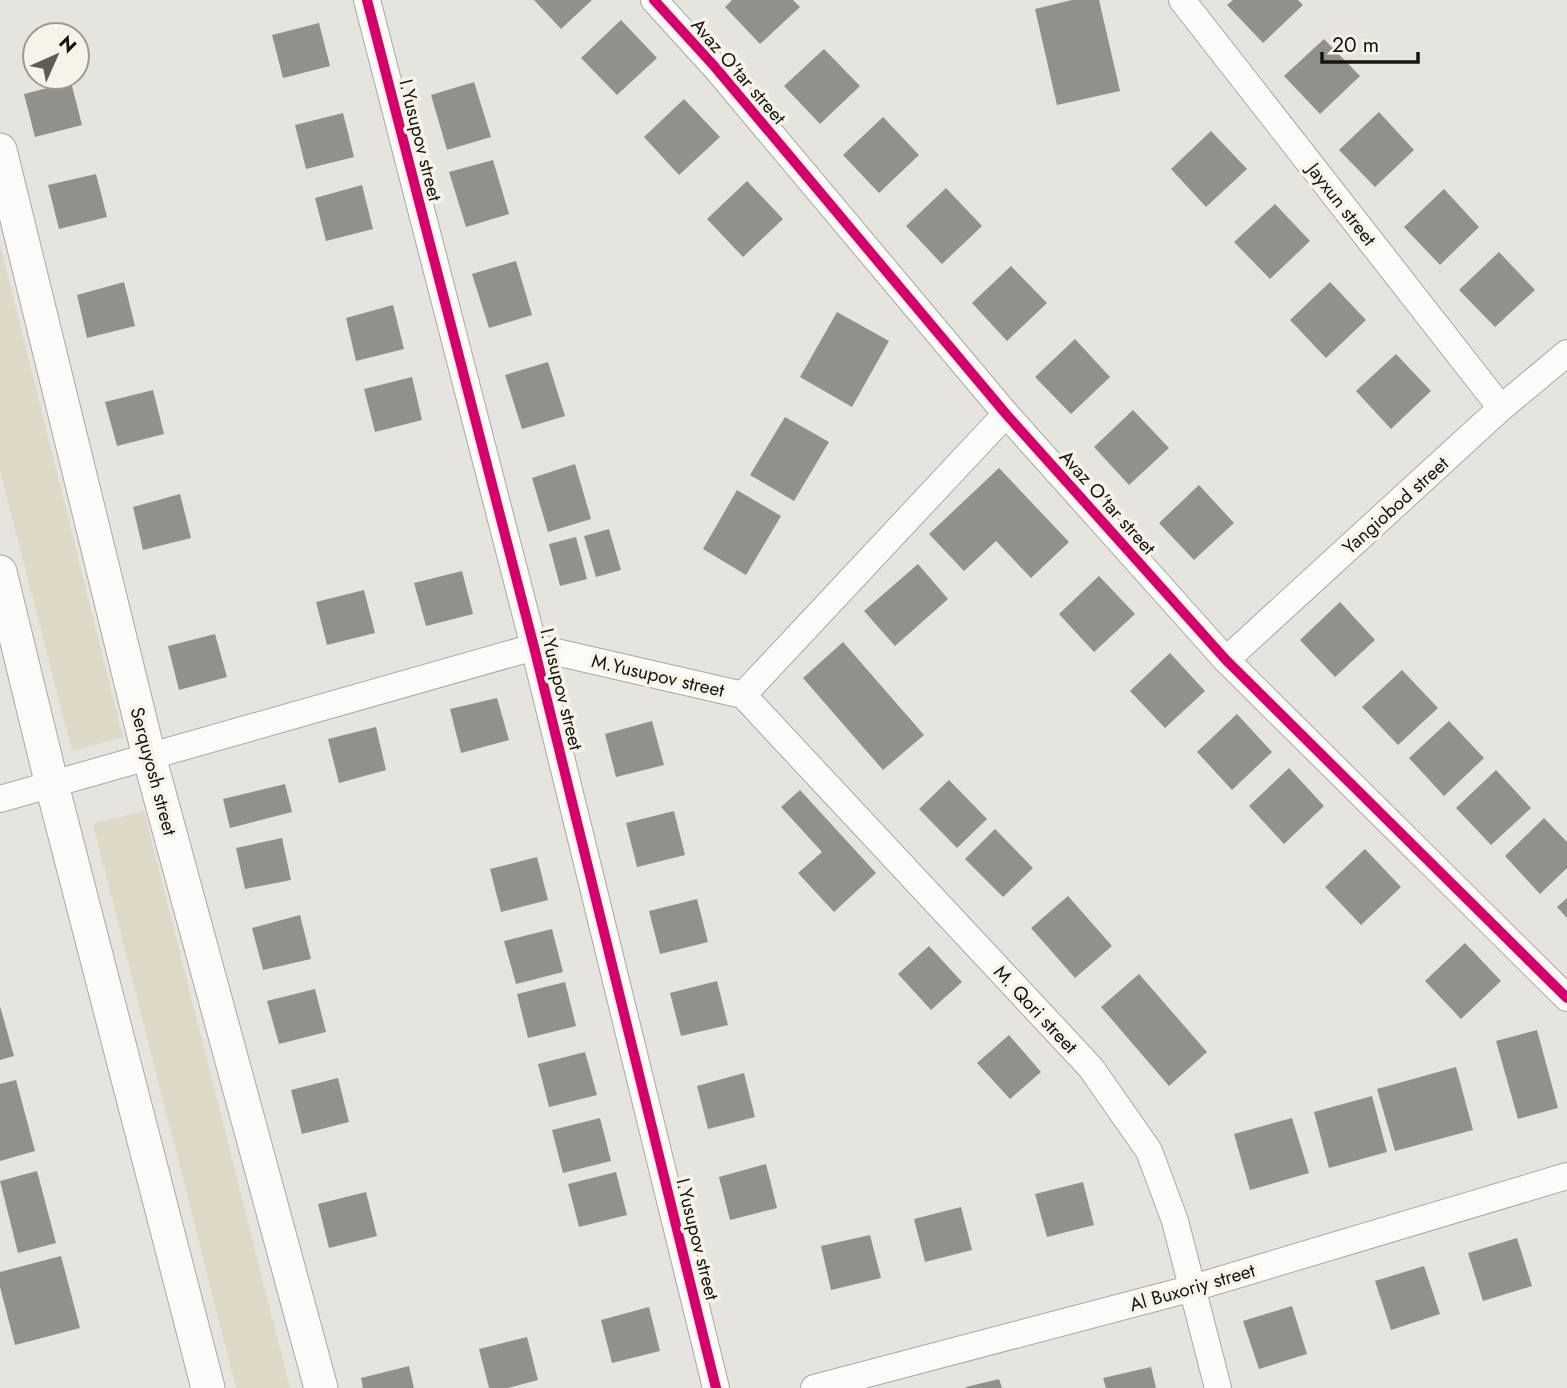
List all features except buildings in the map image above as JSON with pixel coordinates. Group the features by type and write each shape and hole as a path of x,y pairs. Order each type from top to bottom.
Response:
{"street":[{"name":"I.Yusupov street","path":"367,0 534,647 716,1388"},
{"name":"Avaz O'tar street","path":"654,0 1006,414 1226,660 1567,998"},
{"name":"Jayxun street","path":"1182,0 1501,408"},
{"name":"Serquyosh street","path":"0,150 149,756 321,1388"},
{"name":"Yangiobod street","path":"1226,660 1501,408 1567,353"},
{"name":"M.Yusupov street","path":"0,799 534,647 743,695 1006,414"},
{"path":"0,572 52,785 208,1388"},
{"name":"M. Qori street","path":"743,695 1091,1068 1149,1151 1175,1221 1218,1388"},
{"name":"Al Buxoriy street","path":"814,1388 1193,1288 1567,1176"}],"shaded area":[{"path":"0,244 123,737 72,751 0,470"},
{"path":"144,811 290,1388 236,1388 93,824"}],"cycle path":[{"path":"367,0 534,647 716,1388"},
{"path":"654,0 715,67 1006,414 1226,660 1567,998"}]}
